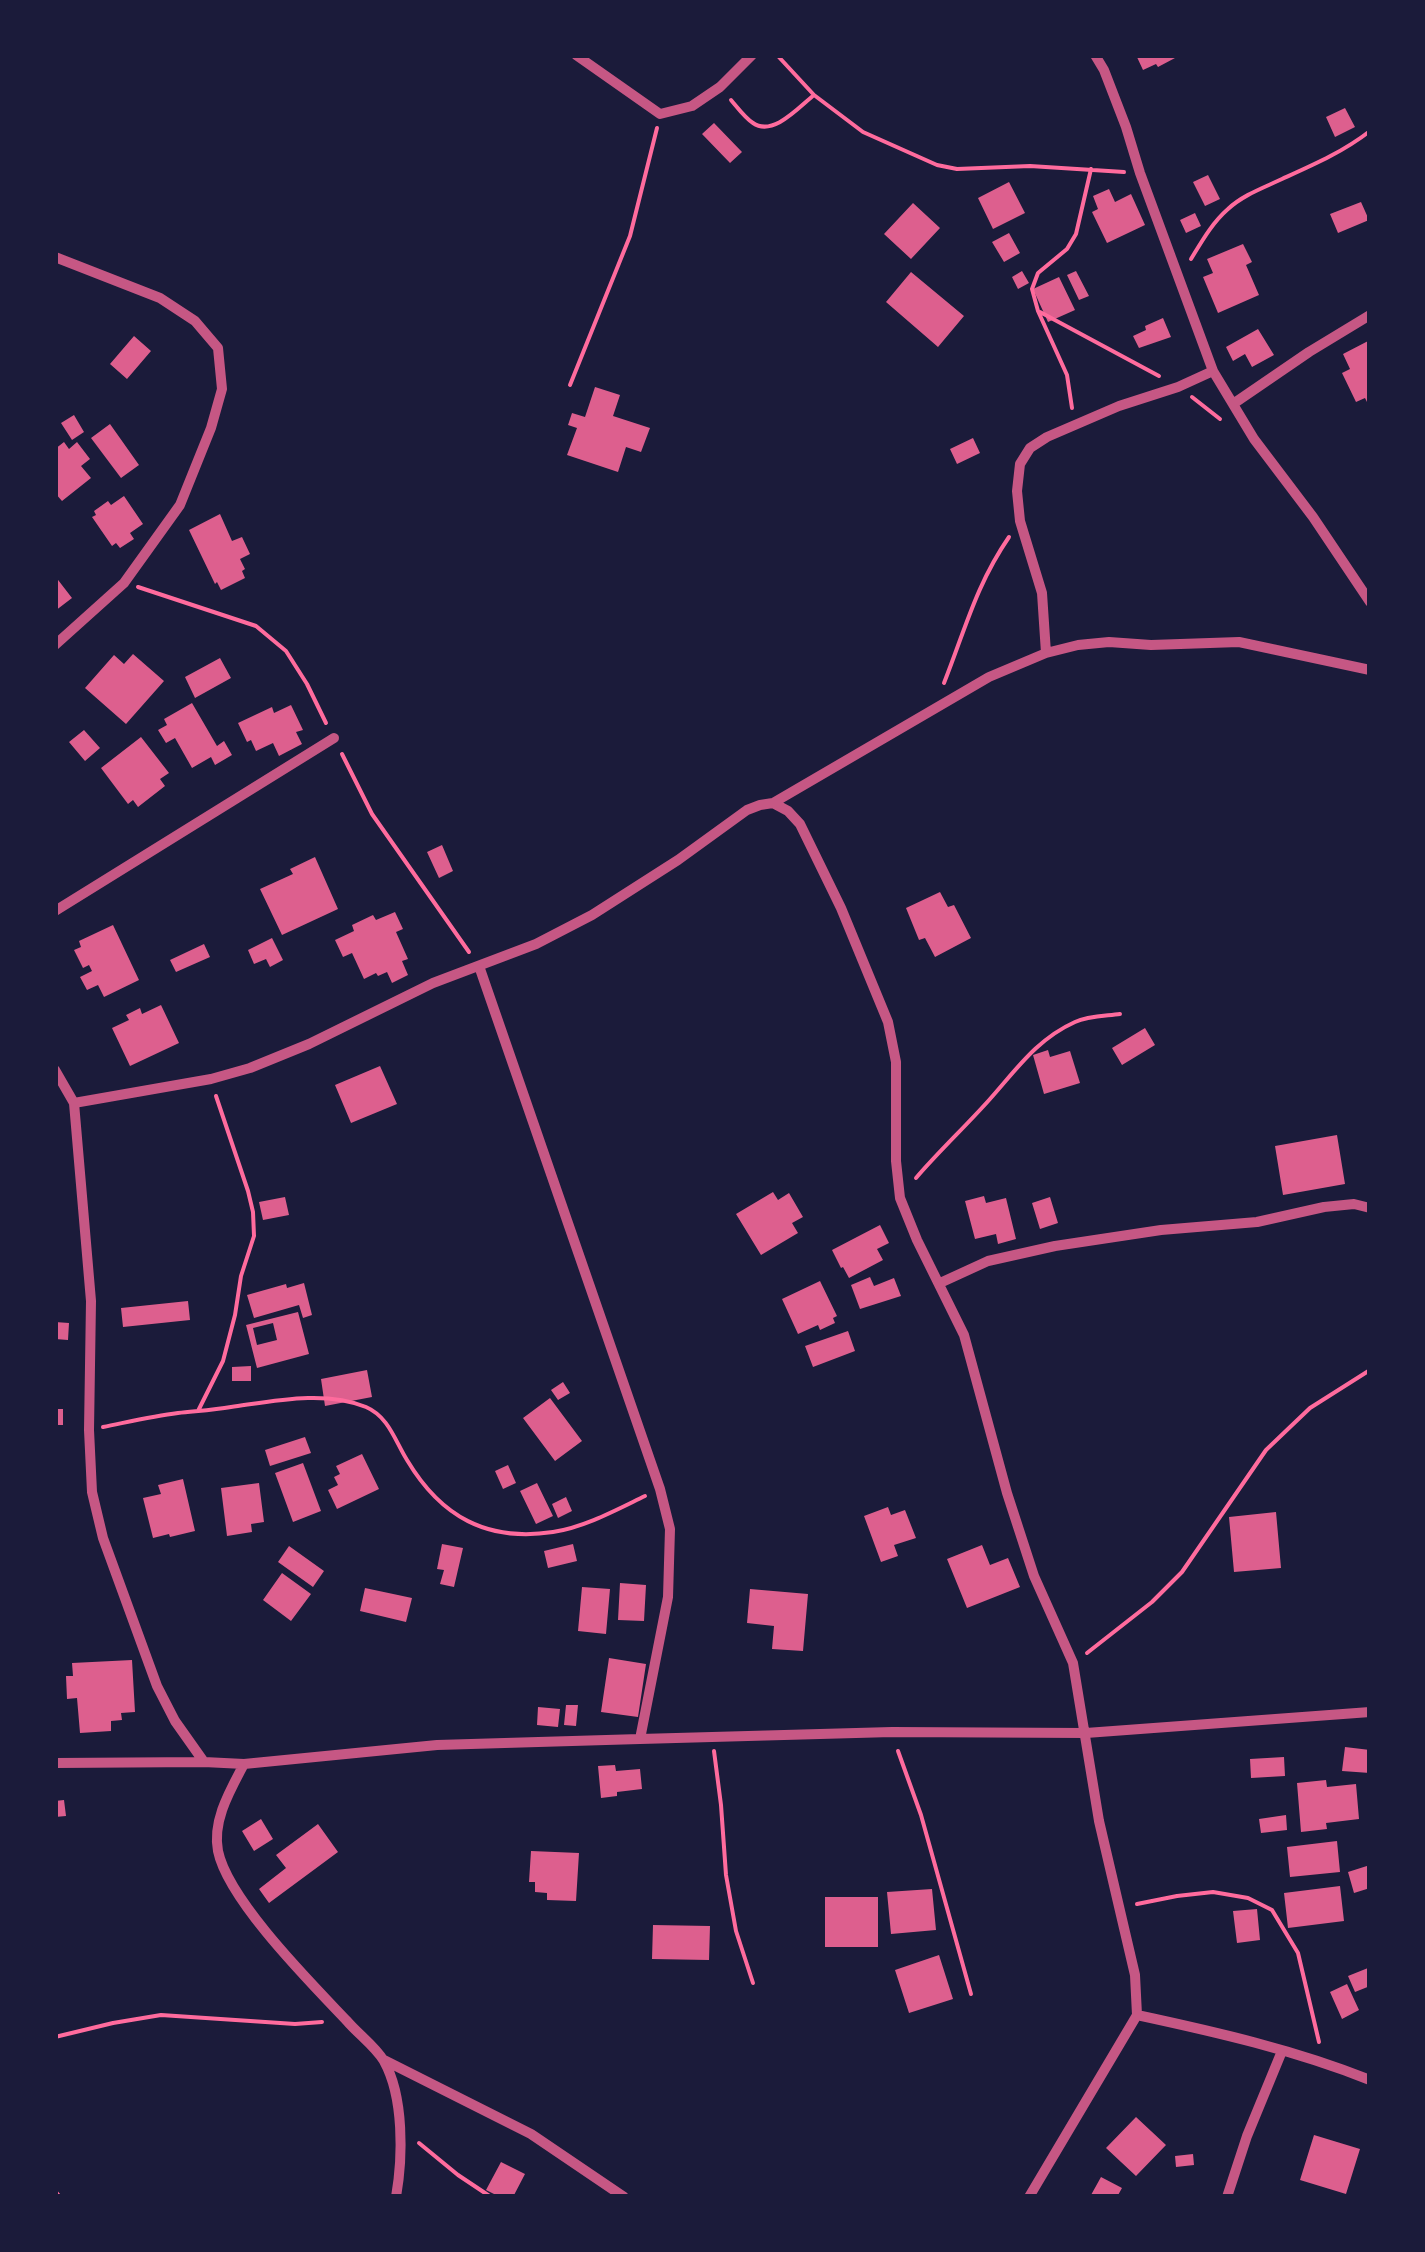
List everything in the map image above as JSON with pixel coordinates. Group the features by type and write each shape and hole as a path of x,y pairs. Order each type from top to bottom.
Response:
{"street":[{"path":"576,55 660,114 692,106 720,88 752,55"},
{"path":"1095,55 1126,128 1213,370 1254,439 1370,602"},
{"path":"55,257 160,298 195,321 218,348 222,389 211,428 180,504 124,583 55,645"},
{"path":"1233,404 1370,315"},
{"path":"1046,653 1042,593 1020,521 1016,491 1020,464 1030,448 1047,436 1213,370"},
{"path":"74,1104 250,1068 309,1044 418,990 536,944 592,915 678,860 746,810 773,803 990,676 1046,653 1109,642 1239,642 1369,668"},
{"path":"55,911 334,738"},
{"path":"773,803 800,824 842,908 888,1022 896,1062 900,1198 964,1335 1006,1493 1034,1576 1073,1663 1098,1821 1134,1974 1137,2016 1029,2197"},
{"path":"479,966 660,1489 670,1529 668,1597 640,1738"},
{"path":"55,1070 74,1104 91,1301 92,1492 103,1538 157,1686 175,1721 204,1762"},
{"path":"940,1284 988,1262 1056,1246 1161,1230 1258,1222 1324,1207 1354,1204 1370,1208"},
{"path":"55,1763 244,1764 437,1745 640,1738 892,1732 1086,1733 1370,1712"},
{"path":"244,1764 221,1814 218,1848 231,1885 285,1953 383,2060 531,2134 624,2197"},
{"path":"1137,2016 1323,2061 1370,2080"},
{"path":"1227,2197 1282,2051"},
{"path":"383,2060 397,2097 400,2127 396,2197"}],"path":[{"path":"776,55 814,95 863,132 937,165 957,169 1030,166 1140,173"},
{"path":"720,88 754,124 766,128 814,95"},
{"path":"570,385 630,236 660,114"},
{"path":"1179,279 1210,229 1241,198 1319,163 1370,131"},
{"path":"1073,427 1067,375 1032,289 1038,274 1067,249 1076,234 1091,169"},
{"path":"1038,311 1178,386 1223,421"},
{"path":"936,706 974,597 990,564 1020,521"},
{"path":"900,1198 1026,1056 1078,1020 1120,1014"},
{"path":"198,1411 222,1361 254,1236 248,1191 211,1079"},
{"path":"1073,1663 1152,1602 1182,1572 1266,1450 1310,1408 1370,1370"},
{"path":"89,1430 254,1403 341,1398 372,1409 392,1430 426,1490 447,1510 472,1524 514,1534 555,1532 593,1520 660,1489"},
{"path":"892,1732 921,1815 971,1994"},
{"path":"712,1736 726,1876 736,1931 753,1983"},
{"path":"1118,1907 1213,1892 1248,1898 1272,1910 1298,1953 1323,2061"},
{"path":"55,2037 161,2015 296,2024 346,2020"},
{"path":"400,2127 458,2176 491,2197"},
{"path":"55,2191 60,2197"}],"building":[{"path":"1136,55 1174,55 1175,58 1143,70"},
{"path":"1345,108 1355,127 1335,137 1326,117"},
{"path":"714,123 742,152 730,163 702,134"},
{"path":"1208,175 1220,199 1205,206 1193,182"},
{"path":"1009,182 1025,213 993,229 978,198"},
{"path":"1109,189 1115,202 1131,194 1145,225 1107,243 1092,212 1098,209 1093,196"},
{"path":"1361,202 1369,220 1338,233 1330,214"},
{"path":"913,203 940,228 911,259 884,234"},
{"path":"1195,213 1201,226 1186,233 1180,220"},
{"path":"1009,233 1020,253 1004,262 992,242"},
{"path":"1243,244 1252,262 1246,265 1259,295 1218,313 1203,277 1213,273 1207,259"},
{"path":"1022,271 1029,283 1018,289 1012,277"},
{"path":"1076,271 1089,296 1079,300 1067,275"},
{"path":"911,272 964,316 938,347 886,302"},
{"path":"1059,277 1075,310 1048,322 1033,289"},
{"path":"1163,318 1171,337 1139,348 1133,336"},
{"path":"1258,329 1274,355 1252,367 1245,354 1233,361 1226,347"},
{"path":"134,336 151,351 127,379 110,364"},
{"path":"1370,340 1370,400 1356,402 1342,373 1350,369 1343,354"},
{"path":"595,387 620,395 613,416 650,428 641,452 626,447 618,472 567,455 577,428 568,425 572,413 585,417"},
{"path":"74,415 84,432 72,440 61,423"},
{"path":"110,424 139,465 121,478 91,438"},
{"path":"973,438 980,453 957,464 950,449"},
{"path":"64,442 69,449 77,442 90,459 81,466 91,478 62,501 55,493 55,449"},
{"path":"124,496 143,524 130,533 134,539 120,548 116,543 112,546 92,517 108,501 111,505"},
{"path":"220,514 232,541 242,537 250,554 240,559 245,578 221,590 189,530"},
{"path":"55,576 72,598 55,611"},
{"path":"133,654 164,681 126,724 85,688 114,655 124,664"},
{"path":"220,658 231,678 195,698 185,677"},
{"path":"192,703 217,746 224,741 232,755 215,765 211,757 192,768 175,738 166,743 158,730 167,725 164,719"},
{"path":"291,705 303,730 296,732 302,744 279,756 273,743 256,751 238,723 272,707 274,713"},
{"path":"84,730 100,748 85,761 69,742"},
{"path":"141,737 169,773 160,779 165,786 138,807 133,800 128,804 101,768"},
{"path":"442,845 453,871 439,878 427,852"},
{"path":"315,857 338,909 282,935 260,889 293,874 290,869"},
{"path":"940,892 948,907 954,905 971,938 935,957 925,938 919,940 906,908"},
{"path":"395,912 403,929 396,932 408,959 402,961 408,975 392,983 387,972 364,979 352,953 343,957 335,940 354,931 352,925 373,915 376,920"},
{"path":"113,925 139,980 104,997 98,985 87,990 80,977 92,971 89,965 83,968 74,950 81,947 79,941"},
{"path":"272,938 283,960 270,967 266,959 254,964 248,950"},
{"path":"204,944 210,957 176,972 170,960"},
{"path":"161,1005 179,1043 130,1066 112,1028 129,1020 126,1015 140,1008 142,1014"},
{"path":"1145,1028 1155,1045 1122,1065 1112,1048"},
{"path":"1048,1050 1050,1057 1070,1051 1080,1083 1044,1094 1033,1055"},
{"path":"380,1066 397,1104 351,1123 335,1085"},
{"path":"1337,1135 1345,1184 1283,1195 1275,1146"},
{"path":"773,1192 778,1200 789,1193 803,1217 792,1223 798,1233 761,1255 736,1214"},
{"path":"984,1196 986,1203 1006,1198 1016,1239 998,1244 996,1234 975,1239 965,1201"},
{"path":"285,1197 289,1215 263,1220 259,1202"},
{"path":"1050,1197 1058,1223 1040,1229 1032,1203"},
{"path":"880,1225 889,1243 877,1249 883,1260 849,1278 832,1250"},
{"path":"870,1277 874,1286 894,1278 901,1296 860,1309 851,1285"},
{"path":"820,1281 837,1316 833,1318 835,1323 798,1334 782,1299"},
{"path":"304,1283 312,1315 303,1318 299,1305 254,1318 247,1295"},
{"path":"188,1301 190,1320 123,1327 121,1308"},
{"path":"298,1312 309,1354 257,1368 246,1325","holes":["273,1323 277,1340 257,1345 253,1328"]},
{"path":"55,1322 69,1323 68,1340 55,1339"},
{"path":"848,1331 855,1351 813,1367 805,1346"},
{"path":"251,1366 251,1381 232,1381 232,1367"},
{"path":"367,1370 372,1397 325,1406 321,1379"},
{"path":"563,1382 570,1393 558,1400 551,1390"},
{"path":"550,1398 582,1441 555,1461 523,1418"},
{"path":"55,1409 63,1409 63,1425 55,1425"},
{"path":"305,1437 311,1453 270,1466 265,1450"},
{"path":"362,1454 379,1489 337,1509 328,1490 338,1485 334,1477 340,1474 336,1466"},
{"path":"303,1463 321,1511 293,1522 275,1473"},
{"path":"508,1465 516,1483 503,1489 495,1471"},
{"path":"183,1479 195,1531 153,1538 143,1498 161,1494 158,1485"},
{"path":"259,1483 264,1522 251,1524 252,1532 227,1536 221,1488"},
{"path":"537,1483 553,1516 536,1524 520,1491"},
{"path":"566,1497 572,1511 558,1518 552,1504"},
{"path":"888,1507 891,1515 905,1510 916,1538 894,1545 898,1556 881,1562 864,1516"},
{"path":"1276,1512 1281,1568 1234,1572 1229,1517"},
{"path":"442,1544 463,1548 454,1587 440,1584 444,1570 437,1569"},
{"path":"573,1544 577,1561 548,1568 544,1551"},
{"path":"982,1545 990,1565 1008,1558 1020,1587 967,1608 947,1559"},
{"path":"289,1546 324,1571 313,1587 278,1562"},
{"path":"282,1573 311,1594 291,1621 263,1600"},
{"path":"620,1583 646,1585 644,1621 618,1620"},
{"path":"582,1587 610,1589 606,1634 578,1631"},
{"path":"365,1588 412,1598 406,1622 360,1611"},
{"path":"750,1589 808,1594 803,1651 772,1649 774,1626 747,1623"},
{"path":"609,1658 646,1664 638,1717 601,1712"},
{"path":"132,1660 135,1712 121,1713 122,1720 111,1721 111,1731 80,1733 77,1698 67,1699 66,1676 73,1676 72,1663"},
{"path":"566,1705 578,1705 576,1726 564,1725"},
{"path":"538,1707 560,1709 558,1727 537,1725"},
{"path":"1345,1747 1370,1750 1370,1773 1342,1771"},
{"path":"1284,1757 1285,1776 1251,1778 1250,1759"},
{"path":"615,1765 616,1771 640,1769 642,1789 601,1798 598,1766"},
{"path":"1326,1780 1327,1787 1356,1784 1359,1819 1326,1823 1327,1829 1301,1832 1297,1783"},
{"path":"64,1800 66,1816 55,1817 55,1801"},
{"path":"1286,1815 1287,1830 1261,1833 1259,1819"},
{"path":"261,1819 273,1839 254,1851 242,1831"},
{"path":"318,1824 338,1852 269,1903 259,1889 286,1868 276,1855"},
{"path":"1337,1841 1340,1872 1290,1877 1287,1847"},
{"path":"531,1851 579,1853 576,1901 547,1900 547,1893 535,1892 535,1882 529,1882"},
{"path":"1370,1865 1370,1888 1354,1893 1348,1872"},
{"path":"1340,1886 1344,1921 1288,1928 1284,1893"},
{"path":"932,1889 936,1930 891,1934 887,1892"},
{"path":"825,1897 878,1897 878,1947 825,1947"},
{"path":"1257,1909 1260,1940 1237,1943 1233,1911"},
{"path":"653,1925 710,1926 709,1960 652,1959"},
{"path":"939,1955 953,1999 909,2013 895,1970"},
{"path":"1368,1968 1370,1986 1355,1992 1348,1976"},
{"path":"1347,1984 1359,2010 1342,2019 1330,1992"},
{"path":"1136,2117 1166,2145 1136,2176 1106,2148"},
{"path":"1314,2135 1360,2149 1346,2194 1300,2180"},
{"path":"1193,2154 1194,2165 1176,2167 1175,2156"},
{"path":"501,2162 525,2174 513,2197 500,2197 486,2190"},
{"path":"1101,2177 1122,2188 1117,2197 1091,2195"}]}
